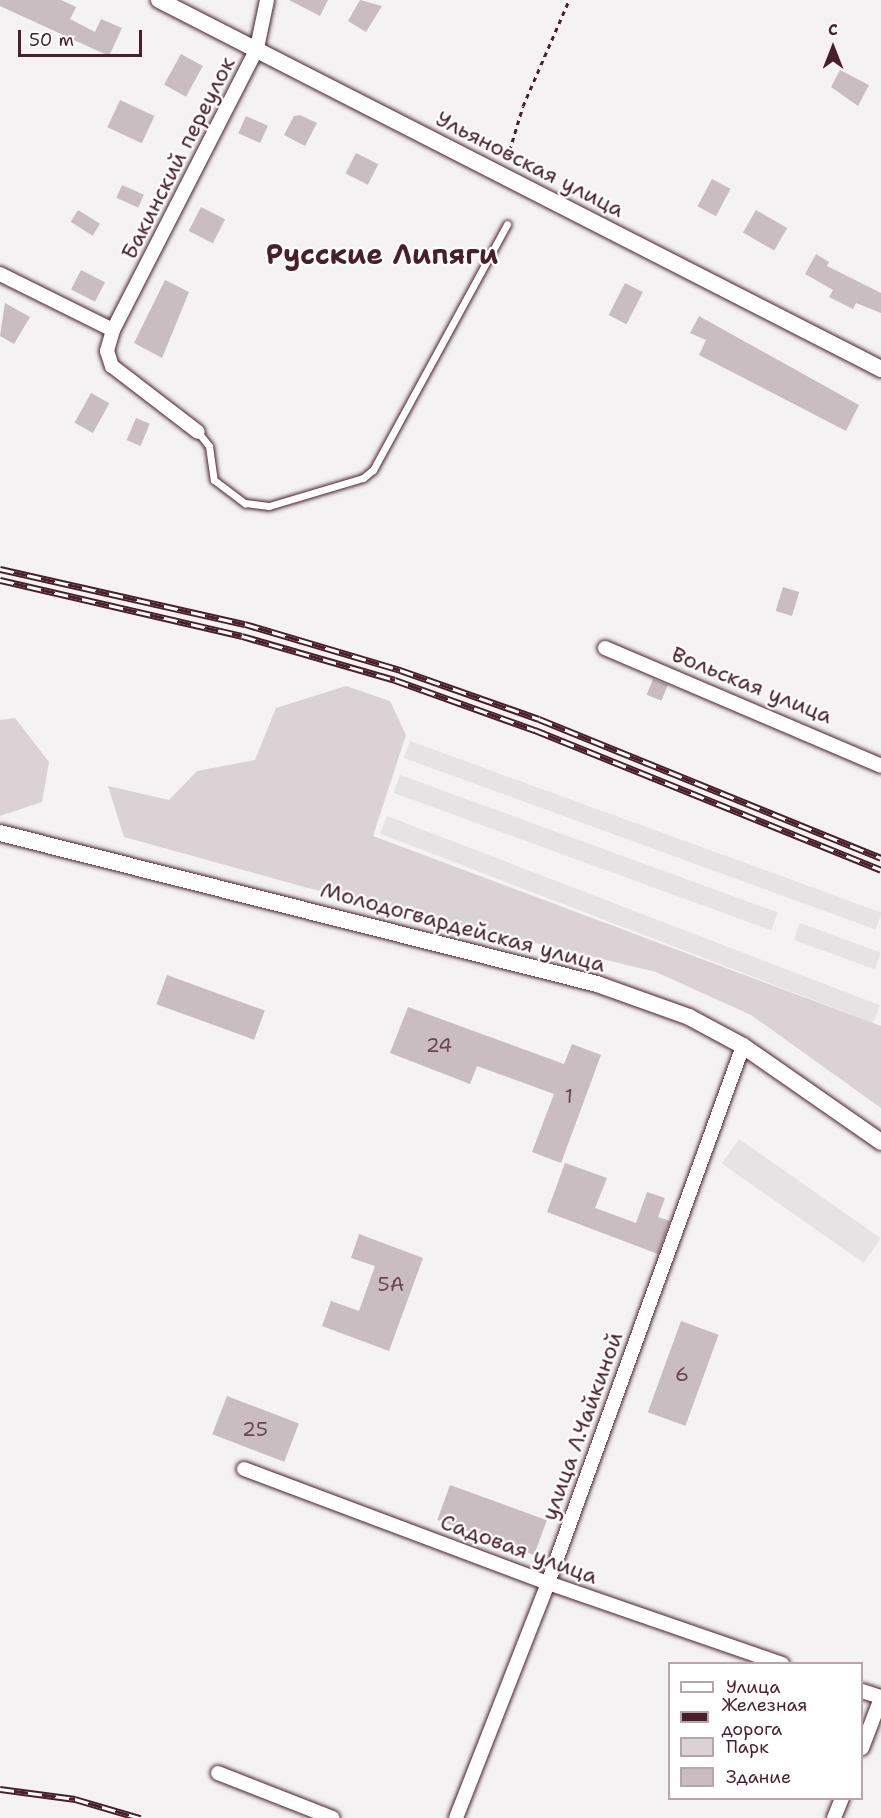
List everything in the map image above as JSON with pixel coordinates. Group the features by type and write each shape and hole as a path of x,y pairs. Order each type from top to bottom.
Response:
{"street":[{"name":"Ульяновская улица","path":"159,0 257,48 881,369"},
{"name":"Бакинский переулок","path":"113,330 257,48 267,0"},
{"path":"0,274 113,330 107,351 112,366 198,432"},
{"name":"Вольская улица","path":"605,648 881,766"},
{"name":"Молодогвардейская улица","path":"0,833 597,984 689,1017 743,1047 881,1142"},
{"name":"улица Л.Чайкиной","path":"456,1818 548,1583 743,1047"},
{"name":"Садовая улица","path":"244,1469 548,1583 776,1662"},
{"path":"863,1692 881,1698 863,1743"},
{"path":"218,1773 333,1818"},
{"path":"834,1818 841,1800"}],"lane":[{"path":"198,432 208,446 214,480 245,503 270,506 363,478 373,470 507,224"}],"path":[{"path":"503,175 523,106 569,0"}],"shaded area":[{"path":"410,741 881,912 876,930 404,758"},
{"path":"400,775 778,912 771,930 394,793"},
{"path":"387,816 880,1005 873,1023 380,834"},
{"path":"800,923 881,952 875,969 794,940"},
{"path":"739,1139 881,1238 864,1263 722,1164"}],"green space":[{"path":"346,686 390,701 406,735 373,836 881,1026 881,1108 751,1015 656,972 308,888 124,837 108,786 169,800 197,771 255,760 276,708"},
{"path":"15,718 49,762 42,802 0,816 0,720"}],"building":[{"path":"0,0 61,0 76,7 70,19 95,32 101,19 122,28 109,56 0,6"},
{"path":"289,0 328,0 320,16"},
{"path":"360,0 382,6 366,32 348,21"},
{"path":"181,54 203,66 186,97 164,85"},
{"path":"840,70 869,85 858,106 831,87"},
{"path":"120,100 154,116 142,143 107,127"},
{"path":"300,115 317,123 305,146 284,135 294,116"},
{"path":"246,116 268,126 260,143 238,133"},
{"path":"356,153 378,164 368,185 346,173"},
{"path":"712,179 731,189 716,216 697,206"},
{"path":"122,185 144,195 138,208 116,198"},
{"path":"201,207 225,219 213,243 189,231"},
{"path":"78,210 100,224 93,236 71,222"},
{"path":"756,210 787,228 774,251 743,233"},
{"path":"816,254 829,262 827,266 881,293 881,313 856,303 853,309 829,297 833,290 805,274"},
{"path":"81,270 105,282 95,302 71,290"},
{"path":"165,280 189,292 162,358 134,343"},
{"path":"625,283 643,292 626,324 609,315"},
{"path":"5,303 30,317 14,344 0,336"},
{"path":"699,316 859,405 846,431 699,355 706,340 690,333"},
{"path":"91,393 109,403 93,433 75,423"},
{"path":"136,418 150,424 140,446 127,440"},
{"path":"783,587 799,592 792,616 776,611"},
{"path":"653,679 668,685 661,701 647,695"},
{"path":"167,975 265,1011 254,1040 156,1004"},
{"path":"408,1007 564,1064 572,1044 601,1055 561,1163 532,1152 554,1094 477,1066 470,1084 390,1053"},
{"path":"565,1163 607,1178 595,1208 636,1223 647,1192 665,1198 658,1217 670,1221 658,1254 547,1212"},
{"path":"359,1234 423,1258 389,1351 322,1326 331,1301 359,1311 375,1266 351,1258"},
{"path":"681,1321 719,1335 685,1426 648,1412"},
{"path":"227,1396 299,1424 284,1462 212,1434"},
{"path":"450,1485 547,1520 534,1555 437,1520"}],"railway":[{"path":"0,569 245,624 400,670 539,719 881,858"},
{"path":"0,580 242,636 395,680 535,730 881,870"},
{"path":"0,1789 75,1799 140,1818"}],"district":[{"name":"Русские Липяги","path":"382,254"}]}
